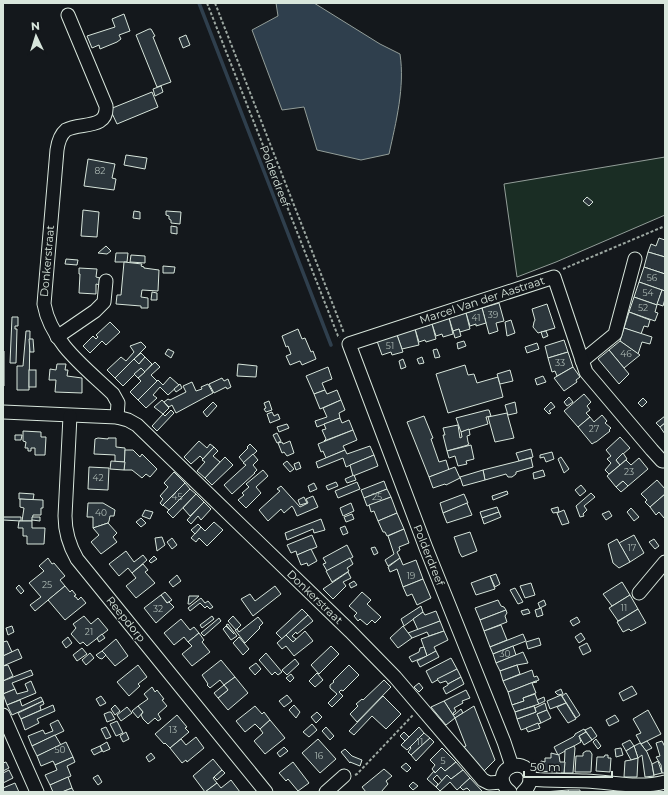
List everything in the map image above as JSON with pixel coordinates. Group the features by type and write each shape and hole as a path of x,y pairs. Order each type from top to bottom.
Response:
{"street":[{"name":"Donkerstraat","path":"68,15 106,106 106,114 103,119 92,124 66,130 59,140 56,150 44,304 46,315 57,337 66,348 113,394 118,403 117,417"},
{"path":"582,361 615,334 635,259"},
{"name":"Marcel Van der Aastraat","path":"349,344 554,277 586,372 652,450 662,461 665,461"},
{"path":"57,337 95,311 104,302 106,281"},
{"name":"Polderdreef","path":"349,344 426,548 504,742 512,766"},
{"name":"Donkerstraat","path":"3,412 117,417 128,420 137,425 350,631 395,677 483,780 503,788"},
{"name":"Reepdorp","path":"70,416 65,527 71,549 77,559 266,792"},
{"path":"639,593 665,562"},
{"path":"3,714 37,792"},
{"path":"503,788 504,772 507,768 518,765 525,768 529,773 530,779 527,788 523,792"},
{"path":"326,792 344,776"},
{"path":"530,779 550,781 584,780 634,785 665,782"}],"path":[{"name":"Polderdreef","path":"207,3 338,336 349,344"},
{"name":"Polderdreef","path":"215,3 349,344"},
{"path":"554,277 560,271 665,226"},
{"path":"344,776 357,774 421,707"}],"green space":[{"path":"665,157 665,215 556,262 517,277 504,184"}],"water":[{"path":"276,3 314,3 380,44 400,54 401,92 389,154 361,160 317,150 304,107 282,110 252,30 278,16"}],"building":[{"path":"124,14 130,31 119,35 121,39 117,42 100,49 99,45 92,48 87,36 115,27 112,19"},
{"path":"151,29 155,36 153,37 171,82 157,87 136,35"},
{"path":"186,35 190,45 183,48 179,38"},
{"path":"161,86 163,92 155,96 153,89"},
{"path":"152,92 158,107 117,124 110,109"},
{"path":"126,155 147,158 145,169 124,165"},
{"path":"88,159 115,164 112,178 116,179 114,190 84,186"},
{"path":"587,197 593,202 589,206 583,201"},
{"path":"83,210 99,212 97,237 81,236"},
{"path":"134,211 140,212 140,219 133,218"},
{"path":"166,211 181,212 180,224 171,223 169,216 166,215"},
{"path":"171,226 177,227 177,234 171,233"},
{"path":"659,238 665,240 665,257 648,252 651,244 656,246"},
{"path":"106,246 111,251 107,254 98,253"},
{"path":"648,252 665,257 665,274 644,267"},
{"path":"116,253 128,253 127,262 115,262"},
{"path":"131,255 145,256 145,263 130,262"},
{"path":"66,259 78,260 77,265 65,264"},
{"path":"124,262 142,264 141,266 144,268 159,270 158,291 142,290 141,297 148,298 148,308 116,304 117,295 121,295"},
{"path":"163,266 175,267 174,273 163,273"},
{"path":"644,267 665,274 665,291 639,282"},
{"path":"79,268 97,269 96,277 100,278 100,285 96,284 96,294 79,293"},
{"path":"639,282 662,290 657,305 634,297"},
{"path":"662,290 665,291 663,306 657,304"},
{"path":"152,292 157,293 157,300 151,300"},
{"path":"634,297 657,305 655,312 658,313 655,321 629,312"},
{"path":"499,303 504,321 496,323 498,331 489,334 482,308"},
{"path":"547,304 555,328 538,333 533,327 535,320 532,309"},
{"path":"482,308 486,323 470,326 466,313"},
{"path":"629,312 650,320 648,327 644,326 641,334 624,328"},
{"path":"466,313 470,329 460,332 459,329 453,331 449,318"},
{"path":"12,317 18,317 18,326 15,326 15,329 17,329 16,363 10,363"},
{"path":"449,318 453,334 443,337 442,334 436,336 432,324"},
{"path":"511,320 515,333 507,336 505,322"},
{"path":"110,322 120,332 106,345 102,341 90,353 83,346 93,336 96,339 98,337 96,335"},
{"path":"432,324 436,339 426,342 425,340 419,342 415,329"},
{"path":"624,328 652,337 650,344 642,342 638,354 620,341"},
{"path":"298,329 302,339 305,338 316,359 302,365 300,361 290,365 286,356 291,354 288,346 286,347 282,336"},
{"path":"415,329 419,345 402,349 397,335"},
{"path":"459,329 461,336 455,338 453,331"},
{"path":"26,331 30,331 29,390 17,390 17,366 23,366"},
{"path":"546,331 548,336 543,338 541,332"},
{"path":"397,335 403,352 392,355 391,352 382,355 377,341"},
{"path":"29,339 33,339 34,352 30,352"},
{"path":"564,340 568,352 548,358 545,346"},
{"path":"464,341 466,346 458,349 457,343"},
{"path":"620,341 640,355 624,368 609,350"},
{"path":"141,342 146,347 115,378 107,370 121,357 126,361 134,352 130,346"},
{"path":"537,343 539,349 527,353 525,347"},
{"path":"168,349 174,352 171,358 165,354"},
{"path":"437,349 440,357 435,358 433,350"},
{"path":"609,350 629,374 619,384 598,359"},
{"path":"4,351 4,386 3,386"},
{"path":"568,352 573,367 557,376 555,371 552,372 548,358"},
{"path":"141,353 145,357 139,364 134,359"},
{"path":"145,357 152,364 145,372 141,368 123,386 115,378 134,359 139,364"},
{"path":"422,357 424,363 419,364 417,359"},
{"path":"403,359 406,367 401,369 399,361"},
{"path":"155,362 160,367 151,375 157,381 138,400 130,392 141,381 138,378"},
{"path":"57,364 66,364 65,370 68,370 67,376 82,378 82,393 55,392 56,380 49,380 50,369 56,370"},
{"path":"238,364 257,366 256,377 237,376"},
{"path":"465,365 468,375 474,374 477,383 498,377 503,397 448,413 436,374"},
{"path":"328,367 332,379 322,383 325,390 314,394 306,376"},
{"path":"573,367 580,377 576,380 577,382 564,391 554,378"},
{"path":"141,368 145,372 138,378 134,374"},
{"path":"29,370 36,370 36,387 29,387"},
{"path":"510,370 513,381 500,384 497,374"},
{"path":"543,376 546,382 537,385 535,379"},
{"path":"170,377 179,385 168,395 160,387 153,395 157,398 146,408 138,400 158,380 163,385"},
{"path":"222,378 224,381 228,379 231,387 227,389 226,387 214,393 209,384"},
{"path":"192,382 196,391 202,389 201,387 208,384 213,393 176,413 172,405 169,407 164,402 186,392 183,386"},
{"path":"180,384 182,388 176,392 174,389"},
{"path":"325,390 327,394 337,390 341,400 320,409 314,394"},
{"path":"584,394 591,402 587,406 590,410 586,413 590,417 578,427 564,411"},
{"path":"569,397 573,402 567,406 564,402"},
{"path":"643,398 647,402 642,407 638,403"},
{"path":"162,400 169,408 163,414 154,407"},
{"path":"341,400 345,410 339,413 340,418 317,427 315,421 327,417 323,408"},
{"path":"269,401 272,410 266,412 264,409 266,408 264,403"},
{"path":"213,402 217,406 207,417 203,412"},
{"path":"515,402 517,413 508,415 505,405"},
{"path":"551,402 555,407 549,411 551,413 549,414 544,409"},
{"path":"171,410 174,413 157,431 152,426 163,414 165,416"},
{"path":"489,410 491,416 486,417 488,424 461,432 456,418"},
{"path":"272,412 274,416 278,414 280,419 270,423 267,414"},
{"path":"507,413 514,438 495,442 488,417"},
{"path":"602,415 607,421 605,423 611,428 609,430 610,431 592,444 578,427 590,417 594,422"},
{"path":"424,416 433,438 431,439 439,462 446,460 449,470 429,477 407,422"},
{"path":"665,416 665,423 660,427 656,423"},
{"path":"340,418 342,423 349,420 353,430 324,441 326,439 322,430 326,429 324,424"},
{"path":"665,423 665,434 660,427"},
{"path":"287,424 289,428 279,432 277,427"},
{"path":"458,425 460,438 462,437 461,432 469,429 470,435 467,436 469,444 447,451 443,428"},
{"path":"353,430 357,440 343,446 345,450 326,458 323,451 321,452 318,444"},
{"path":"23,431 41,432 41,437 46,437 45,455 35,455 35,448 31,448 31,451 28,451 28,448 25,448 26,442 23,441"},
{"path":"277,433 281,441 277,443 273,435"},
{"path":"15,435 22,435 21,440 15,440"},
{"path":"620,437 630,448 616,460 620,465 609,474 605,470 611,463 607,459 611,456 606,450"},
{"path":"116,438 116,447 125,448 125,462 115,462 115,455 94,454 95,439"},
{"path":"199,441 207,448 210,444 214,447 203,459 200,456 191,464 184,457"},
{"path":"290,441 294,453 287,456 284,452 282,453 278,443 282,442 283,444"},
{"path":"250,444 257,451 244,463 239,457"},
{"path":"471,445 474,459 466,461 467,464 458,466 455,456 449,458 447,451"},
{"path":"370,446 374,455 346,467 343,458 318,468 316,462 345,450 347,454"},
{"path":"214,447 218,451 213,456 220,462 205,478 197,471 205,462 202,460"},
{"path":"531,449 533,457 519,461 516,453"},
{"path":"125,450 133,450 140,457 142,454 157,469 150,477 146,474 142,478 132,470 124,470"},
{"path":"552,452 554,459 546,462 544,457 540,458 540,455"},
{"path":"623,453 627,459 620,465 616,460"},
{"path":"253,454 258,460 253,465 257,470 232,494 224,485 246,465 243,463"},
{"path":"374,455 378,466 353,476 350,465"},
{"path":"225,457 233,465 212,485 205,478"},
{"path":"561,457 569,469 564,473 558,459"},
{"path":"531,458 533,467 516,472 516,474 512,477 508,477 506,474 485,480 483,470"},
{"path":"639,458 648,469 628,486 623,481 616,487 607,476 626,460 631,465"},
{"path":"111,461 125,462 124,470 110,469"},
{"path":"287,461 294,469 290,472 283,464"},
{"path":"299,462 301,468 296,470 294,464"},
{"path":"89,467 109,468 108,490 88,489"},
{"path":"455,467 460,478 446,485 433,488 429,477"},
{"path":"263,470 268,476 256,487 261,493 246,508 238,500 244,495 242,493 249,487 246,484"},
{"path":"483,470 485,480 463,486 460,477"},
{"path":"543,470 545,476 534,479 533,473"},
{"path":"174,472 185,483 163,506 160,503 163,499 160,496 168,487 164,483"},
{"path":"354,475 356,480 347,483 345,479"},
{"path":"657,480 665,489 665,494 650,507 645,502 647,500 641,494"},
{"path":"384,481 387,489 364,498 361,490"},
{"path":"623,481 628,486 621,492 616,487"},
{"path":"336,482 338,486 328,490 326,486"},
{"path":"357,482 360,489 338,498 335,491"},
{"path":"185,483 190,489 169,510 163,505"},
{"path":"314,483 317,489 310,492 308,486"},
{"path":"581,485 586,491 580,496 575,490"},
{"path":"281,486 300,507 308,503 306,499 313,496 318,507 297,516 292,506 284,513 281,509 268,521 259,510 280,491 277,489"},
{"path":"190,489 196,494 173,518 167,512"},
{"path":"387,489 391,497 367,506 364,498"},
{"path":"507,491 508,494 493,500 492,496"},
{"path":"19,493 34,494 33,500 19,499"},
{"path":"591,493 595,497 584,506 587,510 583,514 584,516 580,517 576,506"},
{"path":"196,494 204,502 190,516 183,508"},
{"path":"464,494 468,503 443,513 440,503"},
{"path":"665,494 664,518 659,512 656,515 650,507"},
{"path":"304,497 307,503 300,505 298,500"},
{"path":"391,497 397,513 378,521 374,511 371,512 369,505"},
{"path":"20,499 43,500 41,515 33,515 32,521 22,521 24,508 20,507"},
{"path":"204,502 211,509 201,520 198,516 191,524 187,520"},
{"path":"88,503 103,503 115,510 114,516 110,516 108,523 93,528 93,517 87,517"},
{"path":"351,503 354,511 343,516 340,508"},
{"path":"467,503 472,515 447,523 443,513"},
{"path":"497,507 499,512 482,518 480,512"},
{"path":"558,507 559,512 553,513 551,509"},
{"path":"631,508 639,517 634,521 627,512"},
{"path":"145,510 153,512 150,519 142,516"},
{"path":"564,510 569,523 562,525 557,513"},
{"path":"609,511 612,516 606,520 602,514"},
{"path":"499,512 501,517 484,524 482,518"},
{"path":"397,513 404,529 387,536 385,532 383,532 378,521"},
{"path":"352,514 354,519 346,522 344,517"},
{"path":"3,517 21,517 21,521 3,520"},
{"path":"32,517 40,517 40,521 32,520"},
{"path":"141,518 146,523 141,527 136,522"},
{"path":"321,519 325,530 314,533 313,529 287,540 285,533"},
{"path":"19,521 32,521 32,528 45,528 44,544 27,544 27,536 23,536 23,528 18,528"},
{"path":"214,522 223,530 207,546 199,538 196,542 191,538 201,527 205,531"},
{"path":"108,523 117,533 113,537 117,542 101,554 91,542 99,535 93,528"},
{"path":"198,524 201,527 195,534 191,530"},
{"path":"345,526 348,533 343,535 340,528"},
{"path":"404,529 409,543 399,547 400,550 397,552 400,558 388,566 385,560 394,554 388,536"},
{"path":"470,532 477,551 462,557 454,537"},
{"path":"312,535 317,547 297,555 296,551 291,553 287,545"},
{"path":"634,535 644,553 630,562 619,543"},
{"path":"162,537 165,545 157,551 155,538"},
{"path":"172,538 177,545 172,549 167,542"},
{"path":"617,539 630,562 619,568 613,563 608,544"},
{"path":"654,539 659,546 655,549 649,542"},
{"path":"347,545 353,557 327,571 323,564 326,563 323,558"},
{"path":"375,547 378,553 374,555 371,548"},
{"path":"311,549 317,561 308,566 307,563 301,565 297,555"},
{"path":"126,551 134,562 143,555 147,560 132,573 128,568 119,576 109,564"},
{"path":"154,556 157,559 151,563 149,561"},
{"path":"48,558 52,564 54,563 65,576 60,580 65,586 35,611 30,605 41,597 29,583 44,571 39,566"},
{"path":"350,558 353,564 347,568 349,571 332,582 326,571"},
{"path":"400,558 403,565 416,560 423,579 403,587 397,569 390,572 388,567"},
{"path":"143,564 148,570 145,572 155,583 136,598 126,586 136,578 132,573"},
{"path":"348,572 351,578 343,582 346,586 333,599 323,589"},
{"path":"496,574 500,584 495,587 490,576"},
{"path":"177,575 181,581 173,587 169,582"},
{"path":"490,576 495,589 476,595 471,583"},
{"path":"423,579 431,598 417,605 412,594 407,596 403,587"},
{"path":"354,581 357,585 351,588 349,584"},
{"path":"622,582 630,595 612,606 603,594"},
{"path":"531,583 535,595 525,598 520,586"},
{"path":"19,585 24,591 21,594 16,588"},
{"path":"65,586 70,592 72,590 76,595 74,596 78,600 81,597 86,603 65,620 48,600"},
{"path":"275,586 281,594 253,616 241,599 250,594 255,601"},
{"path":"515,588 523,602 518,604 510,590"},
{"path":"165,592 172,600 167,603 161,595"},
{"path":"362,592 371,600 367,604 381,617 375,623 372,620 367,625 360,619 358,621 354,616 357,613 349,606"},
{"path":"161,595 167,603 169,602 174,607 156,623 144,608"},
{"path":"630,595 638,609 618,621 609,608"},
{"path":"189,596 199,596 188,604"},
{"path":"201,598 205,603 208,601 213,607 210,609 207,606 205,608 200,603 190,611 188,608"},
{"path":"498,600 501,606 506,610 480,620 475,608"},
{"path":"544,600 546,605 540,608 538,603"},
{"path":"421,606 423,612 404,626 401,619"},
{"path":"541,608 543,615 537,617 535,610"},
{"path":"302,609 308,615 282,639 276,633"},
{"path":"528,609 530,613 523,615 521,611"},
{"path":"638,609 646,623 631,631 629,629 623,632 617,622"},
{"path":"506,610 507,613 505,616 507,622 484,631 480,620"},
{"path":"436,611 440,621 418,630 413,619 423,612 425,615"},
{"path":"308,615 313,621 297,634 296,632 292,636 296,639 293,642 286,635"},
{"path":"84,616 91,624 98,618 108,630 87,646 83,642 80,644 71,634 76,628 73,624"},
{"path":"212,616 214,619 202,628 200,625"},
{"path":"233,616 241,625 236,630 228,621"},
{"path":"258,617 263,623 245,643 235,630 237,629 239,632"},
{"path":"577,617 580,622 573,626 570,621"},
{"path":"219,618 221,621 204,636 201,633"},
{"path":"181,619 190,630 194,627 199,633 188,642 184,637 174,645 164,633"},
{"path":"440,621 444,631 429,636 427,632 412,638 408,633"},
{"path":"228,624 237,636 231,640 223,629 226,626 234,634 226,625"},
{"path":"501,625 507,640 490,647 484,631"},
{"path":"12,626 14,632 8,635 6,628"},
{"path":"403,626 412,638 398,648 390,638"},
{"path":"305,631 313,641 294,656 286,646 282,649 277,643 286,635 293,642"},
{"path":"444,631 448,640 434,647 436,651 427,656 421,639"},
{"path":"199,633 204,640 202,642 210,652 192,666 182,654 192,646 188,642"},
{"path":"581,633 585,639 579,643 575,637"},
{"path":"102,634 105,638 99,642 97,638"},
{"path":"523,634 526,641 493,654 490,647"},
{"path":"68,637 72,643 66,648 62,642"},
{"path":"239,637 249,649 243,655 233,643"},
{"path":"539,638 541,645 528,649 526,642"},
{"path":"116,639 128,656 115,666 102,651"},
{"path":"7,641 12,652 3,656 3,642"},
{"path":"587,643 591,651 583,655 579,647"},
{"path":"331,646 339,654 319,674 311,665"},
{"path":"513,646 516,655 496,663 493,654"},
{"path":"424,647 427,656 412,662 409,657 419,652 420,648"},
{"path":"82,648 87,654 77,661 73,655"},
{"path":"18,649 22,658 3,666 3,656"},
{"path":"102,651 106,655 102,659 96,655"},
{"path":"436,651 439,657 420,667 417,661"},
{"path":"523,652 528,663 500,671 496,663"},
{"path":"90,653 94,658 86,665 82,660"},
{"path":"266,653 282,672 278,675 275,672 272,675 259,660"},
{"path":"451,658 457,669 432,683 426,671"},
{"path":"295,659 299,664 287,675 282,670"},
{"path":"221,660 235,677 224,685 220,680 210,688 202,675"},
{"path":"256,663 261,669 255,675 249,668"},
{"path":"8,665 13,676 3,681 3,666"},
{"path":"138,665 147,677 138,684 140,686 129,696 117,682"},
{"path":"349,665 359,675 343,691 341,690 339,692 343,696 332,707 328,703 337,694 330,688 330,685"},
{"path":"517,665 520,674 503,681 500,671"},
{"path":"457,669 461,677 448,684 446,681 440,683 437,679"},
{"path":"31,670 33,675 12,683 15,689 3,694 3,681"},
{"path":"532,670 534,677 537,676 539,680 508,692 503,681"},
{"path":"317,673 323,680 315,687 309,681"},
{"path":"291,674 294,678 290,682 286,678"},
{"path":"235,677 248,693 228,710 218,698 228,690 224,685"},
{"path":"461,677 464,684 446,694 443,688"},
{"path":"384,680 391,687 357,722 350,714 358,706 356,704 362,699 363,700"},
{"path":"31,681 36,693 7,705 3,694 15,689 17,694 28,691 25,684"},
{"path":"536,681 537,682 532,683 536,693 523,698 524,701 512,705 508,692"},
{"path":"419,683 423,688 419,692 414,687"},
{"path":"224,685 228,690 218,698 214,693"},
{"path":"632,686 637,694 623,701 619,693"},
{"path":"152,687 155,692 157,690 167,706 158,714 161,719 158,721 155,718 148,724 143,719 141,715 143,712 138,706 148,699 144,694"},
{"path":"561,689 563,694 558,695 555,692"},
{"path":"466,690 470,698 462,701 463,703 454,708 456,711 453,713 454,715 461,709 463,713 455,718 444,701"},
{"path":"566,693 580,715 576,718 562,696"},
{"path":"535,694 539,704 515,712 512,705 524,701 523,698"},
{"path":"287,695 292,701 284,707 279,701"},
{"path":"561,695 566,703 550,709 547,701"},
{"path":"101,696 106,703 100,706 96,699"},
{"path":"383,696 401,714 386,729 372,716 354,735 349,731"},
{"path":"41,697 43,701 12,715 7,705 20,700 22,706"},
{"path":"544,697 545,701 539,704 537,700"},
{"path":"43,701 44,704 40,706 41,710 21,719 18,713"},
{"path":"444,701 455,718 446,725 431,707"},
{"path":"545,703 547,710 537,714 541,723 521,730 517,719 536,712 535,708"},
{"path":"566,703 576,719 568,723 557,707"},
{"path":"53,705 55,711 37,719 39,723 25,730 21,719"},
{"path":"115,705 120,711 115,715 111,709"},
{"path":"294,705 300,712 296,718 289,710"},
{"path":"138,706 143,712 138,718 132,711"},
{"path":"255,706 262,714 264,712 270,720 260,729 255,724 245,732 236,721"},
{"path":"474,706 495,760 484,771 464,747 466,746 455,718"},
{"path":"534,706 536,712 517,719 515,712"},
{"path":"127,707 132,713 121,721 117,715"},
{"path":"547,710 551,718 541,723 537,714"},
{"path":"648,710 661,734 641,744 636,735 641,733 633,719"},
{"path":"111,712 115,719 107,722 104,714"},
{"path":"317,712 322,717 316,723 311,717"},
{"path":"177,715 187,727 185,728 189,732 170,748 155,734"},
{"path":"615,715 619,721 609,726 606,720"},
{"path":"58,720 64,731 32,746 28,736 43,730 45,734 53,731 50,724"},
{"path":"270,720 285,738 265,754 254,741 263,733 260,729"},
{"path":"117,721 123,733 116,736 110,724"},
{"path":"538,723 540,728 528,732 526,728"},
{"path":"312,724 317,730 309,737 303,732"},
{"path":"106,727 111,737 106,739 101,729"},
{"path":"326,727 334,736 330,740 322,731"},
{"path":"419,727 424,733 407,750 401,745"},
{"path":"591,727 597,736 592,740 585,730"},
{"path":"584,729 586,732 579,736 581,742 558,755 554,747 573,737 575,734"},
{"path":"126,732 129,739 123,742 120,736"},
{"path":"404,732 409,737 405,741 400,736"},
{"path":"586,732 592,740 584,745 579,736"},
{"path":"424,733 430,738 411,755 408,752 411,748 410,747"},
{"path":"55,735 61,745 37,756 32,746"},
{"path":"196,737 204,748 187,762 186,760 182,763 170,748 181,739 186,745"},
{"path":"430,738 434,742 416,761 411,755"},
{"path":"318,739 336,759 320,773 302,753"},
{"path":"596,739 601,746 598,749 593,742"},
{"path":"630,740 634,746 626,751 622,744"},
{"path":"647,741 652,748 646,751 641,744"},
{"path":"662,741 665,747 665,773 662,773 661,765 656,757 660,756 656,743"},
{"path":"66,742 73,757 55,765 53,761 41,766 37,756"},
{"path":"107,742 110,749 103,752 100,746"},
{"path":"640,743 647,752 652,764 654,776 645,777 642,755 638,758 634,746"},
{"path":"100,746 102,751 94,755 91,750"},
{"path":"574,746 573,773 564,773 565,750"},
{"path":"634,746 638,758 631,760 626,751"},
{"path":"284,747 288,751 280,757 277,753"},
{"path":"442,748 456,762 445,771 441,767 435,773 432,769 435,765 430,760"},
{"path":"621,748 623,755 616,757 615,749"},
{"path":"345,749 352,756 362,760 360,766 350,763 341,752"},
{"path":"590,751 592,754 591,772 575,772 576,756 583,756 583,753"},
{"path":"151,753 155,758 149,762 146,757"},
{"path":"551,753 559,755 560,762 565,762 564,773 540,771 541,761 545,762 545,758 551,758"},
{"path":"605,755 608,755 608,758 611,758 610,772 596,771 597,757 604,757"},
{"path":"73,757 75,762 67,766 71,776 50,785 45,775 57,770 55,765"},
{"path":"638,758 637,777 624,777 625,761"},
{"path":"213,759 222,770 213,778 217,783 205,792 193,776"},
{"path":"658,761 662,773 654,775 652,764"},
{"path":"6,762 9,768 3,771 3,763"},
{"path":"293,762 309,783 298,791 288,779 286,781 279,773"},
{"path":"456,762 463,770 451,779 447,775 442,781 437,775 433,779 438,784 436,787 427,779 434,771 435,773 441,767 445,771"},
{"path":"406,763 411,768 407,772 401,767"},
{"path":"384,769 392,776 386,781 388,784 381,792 366,792 362,787"},
{"path":"9,770 13,778 3,783 3,773"},
{"path":"222,770 225,773 217,780 214,777"},
{"path":"463,770 470,778 457,790 450,782 440,791 436,787 447,775 451,779"},
{"path":"98,775 102,782 98,785 93,778"},
{"path":"68,777 72,788 62,792 53,792 50,785"},
{"path":"470,778 482,792 471,792 467,788 463,790 460,787"},
{"path":"231,780 240,792 205,792 217,783 221,788"},
{"path":"413,782 418,786 413,790 409,786"},
{"path":"15,783 19,792 3,792 3,788"},
{"path":"72,788 74,792 62,792"},
{"path":"568,790 580,790 580,792 569,792"},
{"path":"568,790 569,792 544,792"}],"waterway":[{"path":"199,3 331,345"}]}
